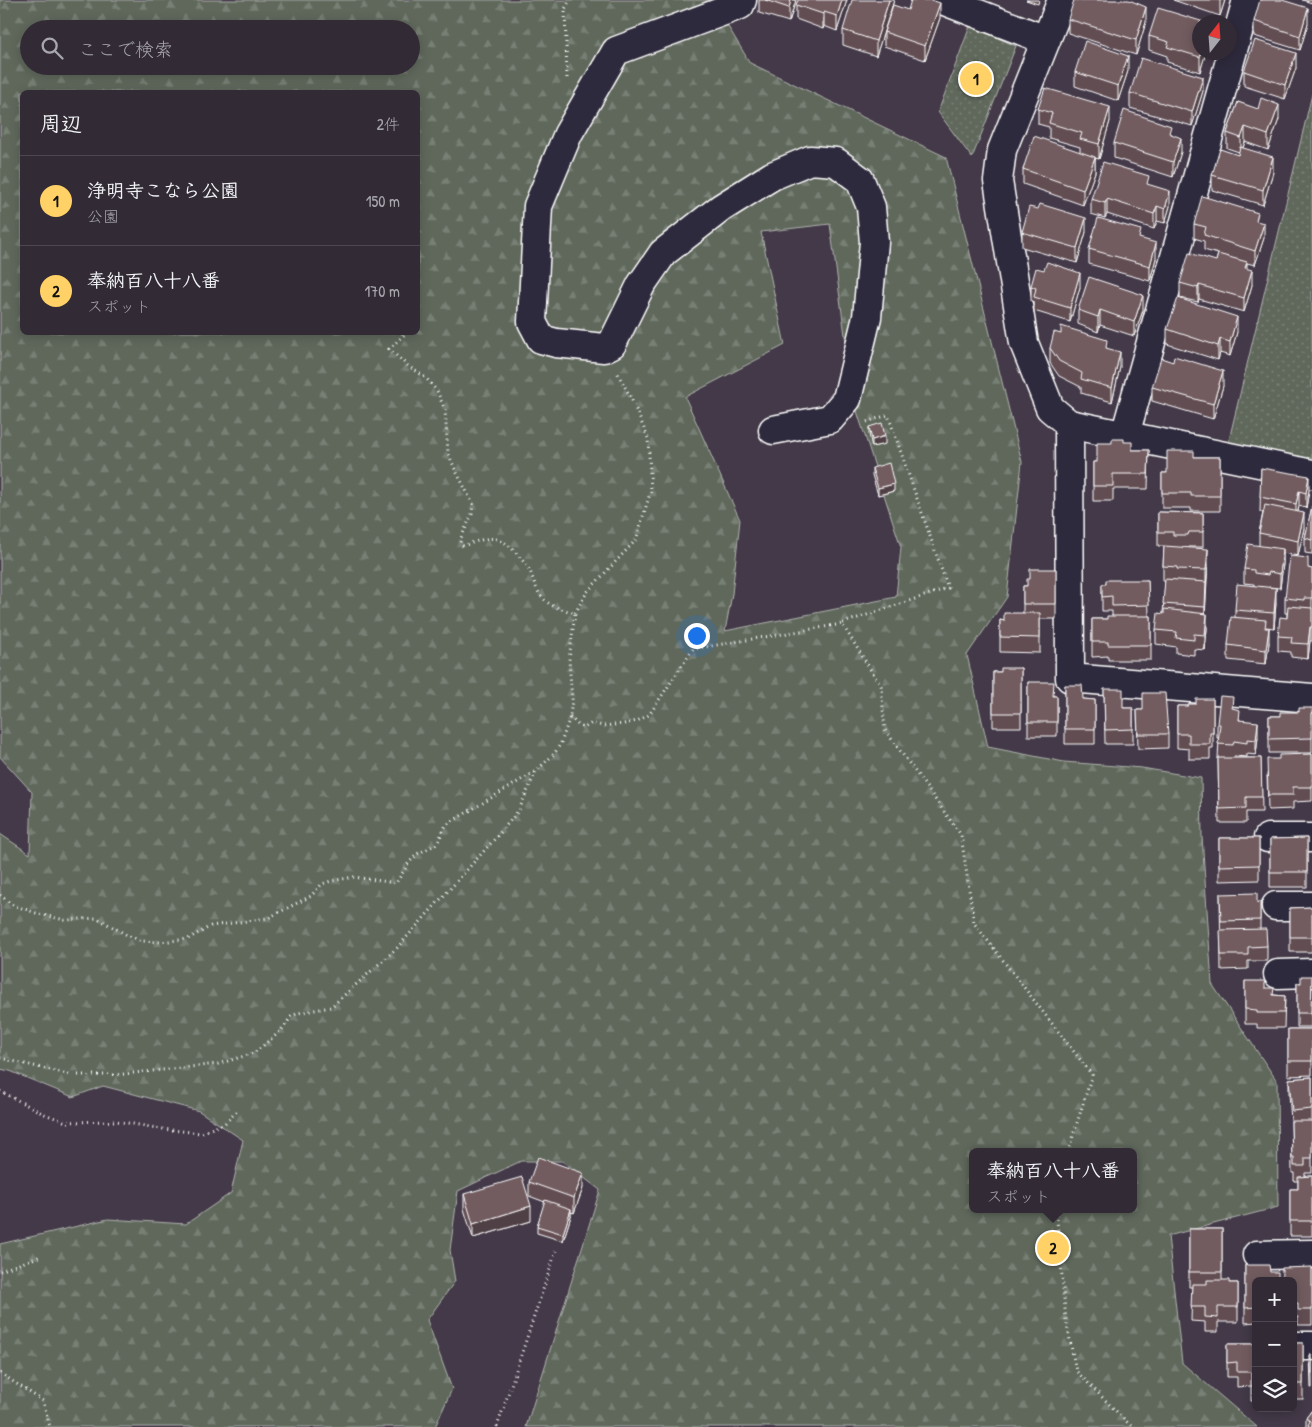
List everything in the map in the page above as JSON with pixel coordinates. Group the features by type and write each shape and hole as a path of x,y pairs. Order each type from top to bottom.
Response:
{"street":[{"path":"742,0 740,5 616,51 568,134 538,206 532,322 541,338 556,344 604,348 612,344 641,285 663,253 721,208 772,176 810,160 836,162 860,180 870,207 874,242 866,316 847,399 830,419 773,430"},
{"path":"942,0 1046,40"},
{"path":"1062,0 1002,150 998,181 1024,343 1050,408 1069,424 1312,474"},
{"path":"1125,435 1247,0"},
{"path":"1069,424 1070,678 1312,698"},
{"path":"1268,838 1312,838"},
{"path":"1276,906 1312,906"},
{"path":"1278,974 1312,973"},
{"path":"1257,1255 1312,1254"},
{"path":"1297,1346 1312,1346"}],"path":[{"path":"567,86 565,9 570,0"},
{"path":"404,335 389,349 408,366 426,378 437,391 445,410 448,452 473,504 472,514 460,543 463,546 485,538 498,538 512,549 528,568 536,587 546,601 556,607 575,613"},
{"path":"0,895 13,905 38,914 65,920 97,918 142,941 160,942 188,939 211,926 268,918 311,896 322,884 331,881 354,877 396,883 417,854 437,844 446,825 536,771 554,754 561,743 570,717 572,699 569,660 575,613 587,592 636,540 651,490 648,438 631,398 604,348"},
{"path":"830,419 852,427 888,415 948,588 843,623"},
{"path":"570,717 584,728 592,723 603,726 637,721 649,715 692,649 842,624 881,686 885,730 961,835 974,923 1092,1075 1069,1148"},
{"path":"0,1058 72,1075 115,1075 218,1064 254,1053 281,1031 291,1017 298,1012 331,1007 398,948 519,810 536,771"},
{"path":"0,1091 42,1113 66,1122 116,1121 201,1133 225,1123 239,1109"},
{"path":"1057,1213 1066,1320 1076,1371 1132,1427"},
{"path":"497,1427 556,1251"},
{"path":"0,1271 41,1256"},
{"path":"0,1373 43,1400 50,1427"}],"green space":[{"path":"0,0 712,0 750,63 946,157 1022,462 1007,597 967,655 988,747 1064,762 1142,768 1201,778 1202,836 1212,984 1277,1081 1278,1207 1168,1236 1182,1363 1257,1427 526,1427 600,1190 562,1161 521,1161 458,1191 450,1250 455,1281 427,1320 452,1389 435,1427 0,1427 0,1244 108,1219 186,1224 231,1193 243,1140 199,1111 103,1086 73,1097 10,1071 0,1069 0,834 30,854 32,792 0,757","holes":["830,224 854,402 901,547 896,597 725,631 732,594 740,520 685,397 785,345 761,232"]},
{"path":"970,26 1016,46 972,158 938,112"},
{"path":"1312,94 1312,460 1228,444"}],"building":[{"path":"765,0 791,0 789,8"},
{"path":"798,0 842,0 837,16 824,12 823,14 796,5"},
{"path":"852,0 889,0 876,41 843,30"},
{"path":"911,0 931,0 940,3 925,46 884,32 893,5 908,10"},
{"path":"1074,0 1129,0 1146,7 1136,40 1068,19"},
{"path":"1260,0 1282,0 1308,8 1300,36 1254,21"},
{"path":"1158,8 1192,18 1192,55 1167,47 1169,42 1149,36"},
{"path":"1255,40 1296,53 1285,85 1244,71"},
{"path":"1085,41 1128,56 1118,86 1075,72"},
{"path":"1141,58 1203,77 1192,112 1130,93"},
{"path":"1045,88 1110,107 1099,144 1080,139 1082,133 1049,123 1052,113 1038,109"},
{"path":"1261,98 1279,105 1268,135 1245,127 1241,138 1227,133 1238,102 1258,109"},
{"path":"1124,110 1171,126 1169,133 1181,138 1173,162 1114,143"},
{"path":"1034,136 1095,157 1083,190 1023,169"},
{"path":"1240,147 1273,157 1263,190 1212,175 1220,149 1238,155"},
{"path":"1103,162 1149,176 1147,184 1170,191 1165,209 1157,206 1154,214 1107,199 1105,203 1091,199"},
{"path":"1202,196 1258,213 1256,221 1264,223 1255,251 1204,235 1206,227 1194,224"},
{"path":"1040,204 1086,218 1077,248 1022,232 1029,207 1038,209"},
{"path":"1098,218 1141,230 1139,238 1156,243 1150,266 1089,249"},
{"path":"1189,253 1216,261 1218,254 1247,262 1245,268 1252,270 1244,298 1199,285 1198,288 1180,283"},
{"path":"1047,262 1080,273 1070,308 1034,297 1036,288 1031,286 1036,268 1044,270"},
{"path":"1089,277 1143,295 1134,322 1100,310 1098,317 1078,310"},
{"path":"1178,298 1237,317 1230,342 1220,339 1218,346 1167,329"},
{"path":"1061,326 1107,340 1106,348 1120,352 1112,388 1081,379 1082,373 1059,361 1050,348 1054,332 1061,334"},
{"path":"1174,356 1223,371 1213,404 1152,387 1161,358 1173,362"},
{"path":"882,423 885,436 872,440 869,427"},
{"path":"1112,439 1124,439 1124,442 1132,442 1132,450 1149,450 1148,474 1113,474 1113,486 1093,486 1093,462 1097,462 1097,443 1112,443"},
{"path":"1167,451 1194,451 1194,457 1220,457 1220,496 1162,493 1162,473 1167,473"},
{"path":"889,463 894,484 878,488 872,468"},
{"path":"1261,468 1309,476 1306,493 1299,491 1296,504 1260,497"},
{"path":"1265,505 1304,513 1298,541 1259,533"},
{"path":"1312,506 1312,540 1305,538"},
{"path":"1158,512 1203,513 1203,532 1173,535 1173,532 1158,532"},
{"path":"1248,544 1283,549 1280,574 1269,572 1268,575 1244,569"},
{"path":"1164,546 1208,549 1206,570 1177,569 1177,567 1163,566"},
{"path":"1290,556 1308,558 1308,568 1312,569 1312,598 1304,598 1304,600 1285,598"},
{"path":"1030,569 1056,569 1056,604 1023,604 1023,586 1027,586 1027,579 1030,579"},
{"path":"1165,579 1206,582 1205,607 1163,604"},
{"path":"1106,580 1148,580 1149,605 1112,606 1112,596 1102,597 1102,584 1106,584"},
{"path":"1237,584 1276,588 1274,613 1235,610"},
{"path":"1288,606 1312,608 1312,627 1310,627 1308,644 1291,643 1292,637 1278,636 1280,617 1287,618"},
{"path":"1164,609 1207,614 1205,635 1194,634 1194,640 1176,638 1177,632 1156,630 1158,613 1164,614"},
{"path":"1004,613 1040,613 1040,638 1000,637 1000,620 1004,621"},
{"path":"1107,616 1151,616 1151,645 1108,645 1108,642 1092,642 1092,619 1107,619"},
{"path":"1231,617 1266,620 1265,628 1269,628 1266,650 1228,645"},
{"path":"1001,668 1021,668 1021,713 993,713 993,672 1001,672"},
{"path":"1028,682 1054,682 1053,696 1057,696 1057,722 1028,722"},
{"path":"1065,685 1082,685 1083,699 1095,700 1095,729 1065,729"},
{"path":"1104,689 1123,689 1123,708 1133,708 1133,729 1105,730"},
{"path":"1143,693 1165,693 1168,734 1138,734 1137,710 1143,710"},
{"path":"1220,696 1233,697 1232,708 1240,710 1239,720 1258,722 1256,740 1247,739 1247,743 1234,741 1233,745 1218,744 1220,724 1217,724"},
{"path":"1196,699 1213,699 1213,733 1210,733 1210,744 1189,744 1189,734 1177,734 1177,706 1196,704"},
{"path":"1299,708 1312,708 1312,738 1269,739 1269,716 1280,716 1280,712 1299,712"},
{"path":"1312,754 1312,787 1293,787 1293,795 1268,795 1267,759 1279,759 1279,755"},
{"path":"1218,758 1261,758 1262,797 1246,797 1246,808 1219,809"},
{"path":"1219,838 1259,838 1259,865 1219,866"},
{"path":"1307,838 1307,872 1270,872 1270,839"},
{"path":"1257,893 1257,903 1260,902 1260,920 1221,921 1220,894"},
{"path":"1312,907 1312,937 1290,937 1290,908"},
{"path":"1266,929 1267,946 1248,947 1248,955 1221,955 1220,930"},
{"path":"1301,976 1312,976 1311,1013 1297,1013 1297,983 1301,983"},
{"path":"1245,981 1265,981 1265,988 1274,988 1273,995 1285,996 1284,1013 1257,1013 1257,1010 1245,1009"},
{"path":"1288,1029 1312,1029 1312,1061 1288,1061"},
{"path":"1312,1077 1312,1109 1292,1111 1289,1079"},
{"path":"1291,1121 1312,1121 1312,1158 1305,1158 1305,1166 1294,1166"},
{"path":"538,1157 583,1173 574,1198 529,1182"},
{"path":"1312,1176 1312,1221 1290,1221 1290,1189 1298,1189 1298,1177"},
{"path":"522,1177 531,1206 473,1224 464,1194"},
{"path":"545,1200 571,1209 563,1234 537,1226"},
{"path":"1189,1229 1222,1229 1222,1272 1189,1272"},
{"path":"1245,1265 1269,1265 1270,1272 1278,1272 1278,1277 1252,1277 1252,1307 1245,1308"},
{"path":"1312,1267 1312,1310 1298,1310 1297,1277 1282,1277 1282,1268"},
{"path":"1207,1280 1229,1280 1229,1283 1238,1283 1238,1307 1218,1307 1218,1318 1205,1317 1205,1307 1191,1307 1192,1284 1207,1284"},
{"path":"1297,1343 1303,1343 1303,1384 1297,1384"},
{"path":"1227,1344 1252,1344 1252,1386 1251,1372 1237,1372 1237,1362 1227,1363"},
{"path":"1310,1355 1312,1355 1312,1373 1311,1373"},
{"path":"1312,1410 1312,1427 1310,1427 1308,1425 1310,1421 1306,1418"}],"place":[{"name":"浄明寺こなら公園","path":"976,79"},
{"name":"奉納百八十八番","path":"1053,1248"}]}
